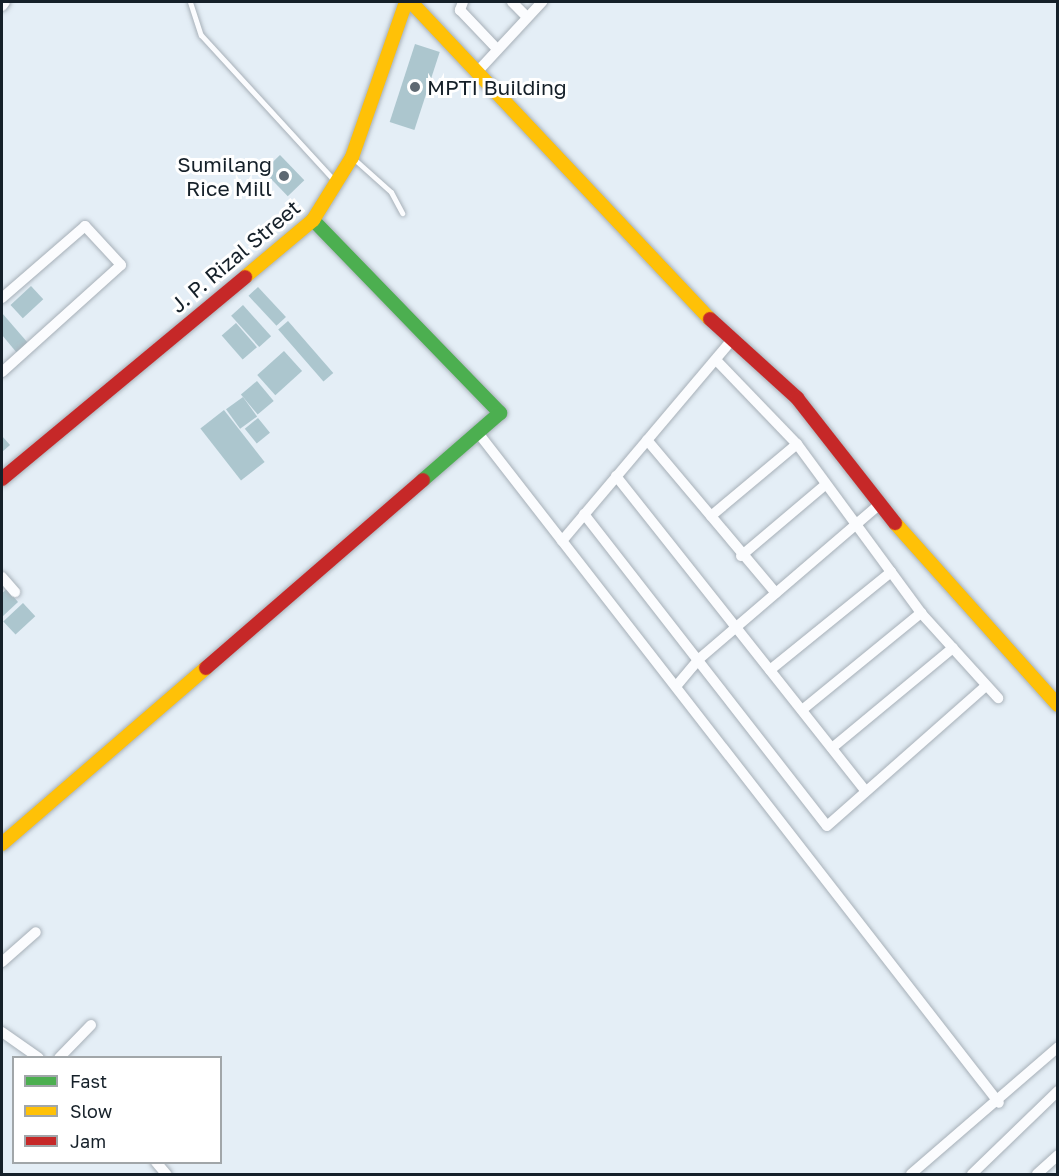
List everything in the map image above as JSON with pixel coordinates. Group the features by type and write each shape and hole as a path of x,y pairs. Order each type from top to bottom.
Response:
{"street":[{"path":"2,6 6,2"},
{"name":"J. P. Rizal Street","path":"2,479 313,220 338,184 352,157 405,2"},
{"path":"411,2 731,341 797,398 928,566 1058,705"},
{"path":"463,2 460,10 497,49"},
{"path":"512,2 526,15"},
{"path":"477,72 526,15 542,2"},
{"path":"2,844 479,434 500,413 313,220"},
{"path":"2,298 85,226 122,265 2,372"},
{"path":"562,541 717,361 731,341"},
{"path":"717,361 797,444 921,613 998,698"},
{"path":"479,434 678,684 999,1103"},
{"path":"647,440 711,516 741,556 776,593"},
{"path":"711,516 797,444"},
{"path":"616,476 866,791"},
{"path":"741,556 825,485"},
{"path":"678,684 699,659 880,504"},
{"path":"584,514 827,826 986,686"},
{"path":"770,670 891,572"},
{"path":"2,577 15,592"},
{"path":"802,710 921,613"},
{"path":"832,748 953,648"},
{"path":"2,962 36,932"},
{"path":"61,1056 91,1025"},
{"path":"2,1032 36,1056"},
{"path":"911,1174 999,1103 1058,1047"},
{"path":"972,1174 1058,1091"},
{"path":"1037,1174 1058,1155"}],"lane":[{"path":"190,2 201,35 338,184"},
{"path":"352,157 384,183 402,213"}],"building":[{"name":"MPTI Building","path":"415,44 440,52 414,130 390,122"},
{"name":"Sumilang Rice Mill","path":"280,155 304,180 288,196 263,171"},
{"path":"31,286 43,299 23,318 11,305"},
{"path":"258,287 286,317 276,326 248,296"},
{"path":"243,305 271,336 259,347 231,316"},
{"path":"2,313 28,343 17,353 2,335"},
{"path":"288,321 333,373 323,382 278,330"},
{"path":"236,323 257,347 243,360 222,335"},
{"path":"284,351 302,371 275,395 257,375"},
{"path":"257,381 274,401 258,414 241,394"},
{"path":"243,397 257,416 240,429 226,409"},
{"path":"224,410 265,462 241,480 200,428"},
{"path":"258,418 270,433 257,443 245,429"},
{"path":"2,436 10,445 2,452"},
{"path":"7,589 18,602 2,617 2,593"},
{"path":"23,603 35,616 16,635 3,621"}],"traffic: fast":[{"path":"313,220 500,413 423,480"}],"traffic: slow":[{"path":"245,277 313,220 352,157 406,2"},
{"path":"411,2 710,319"},
{"path":"895,523 1058,705"},
{"path":"2,844 206,668"}],"traffic: jam":[{"path":"2,479 245,277"},
{"path":"710,319 797,398 895,523"},
{"path":"206,668 423,480"}],"place":[{"name":"MPTI Building","path":"415,87"},
{"name":"Sumilang Rice Mill","path":"284,176"}]}
